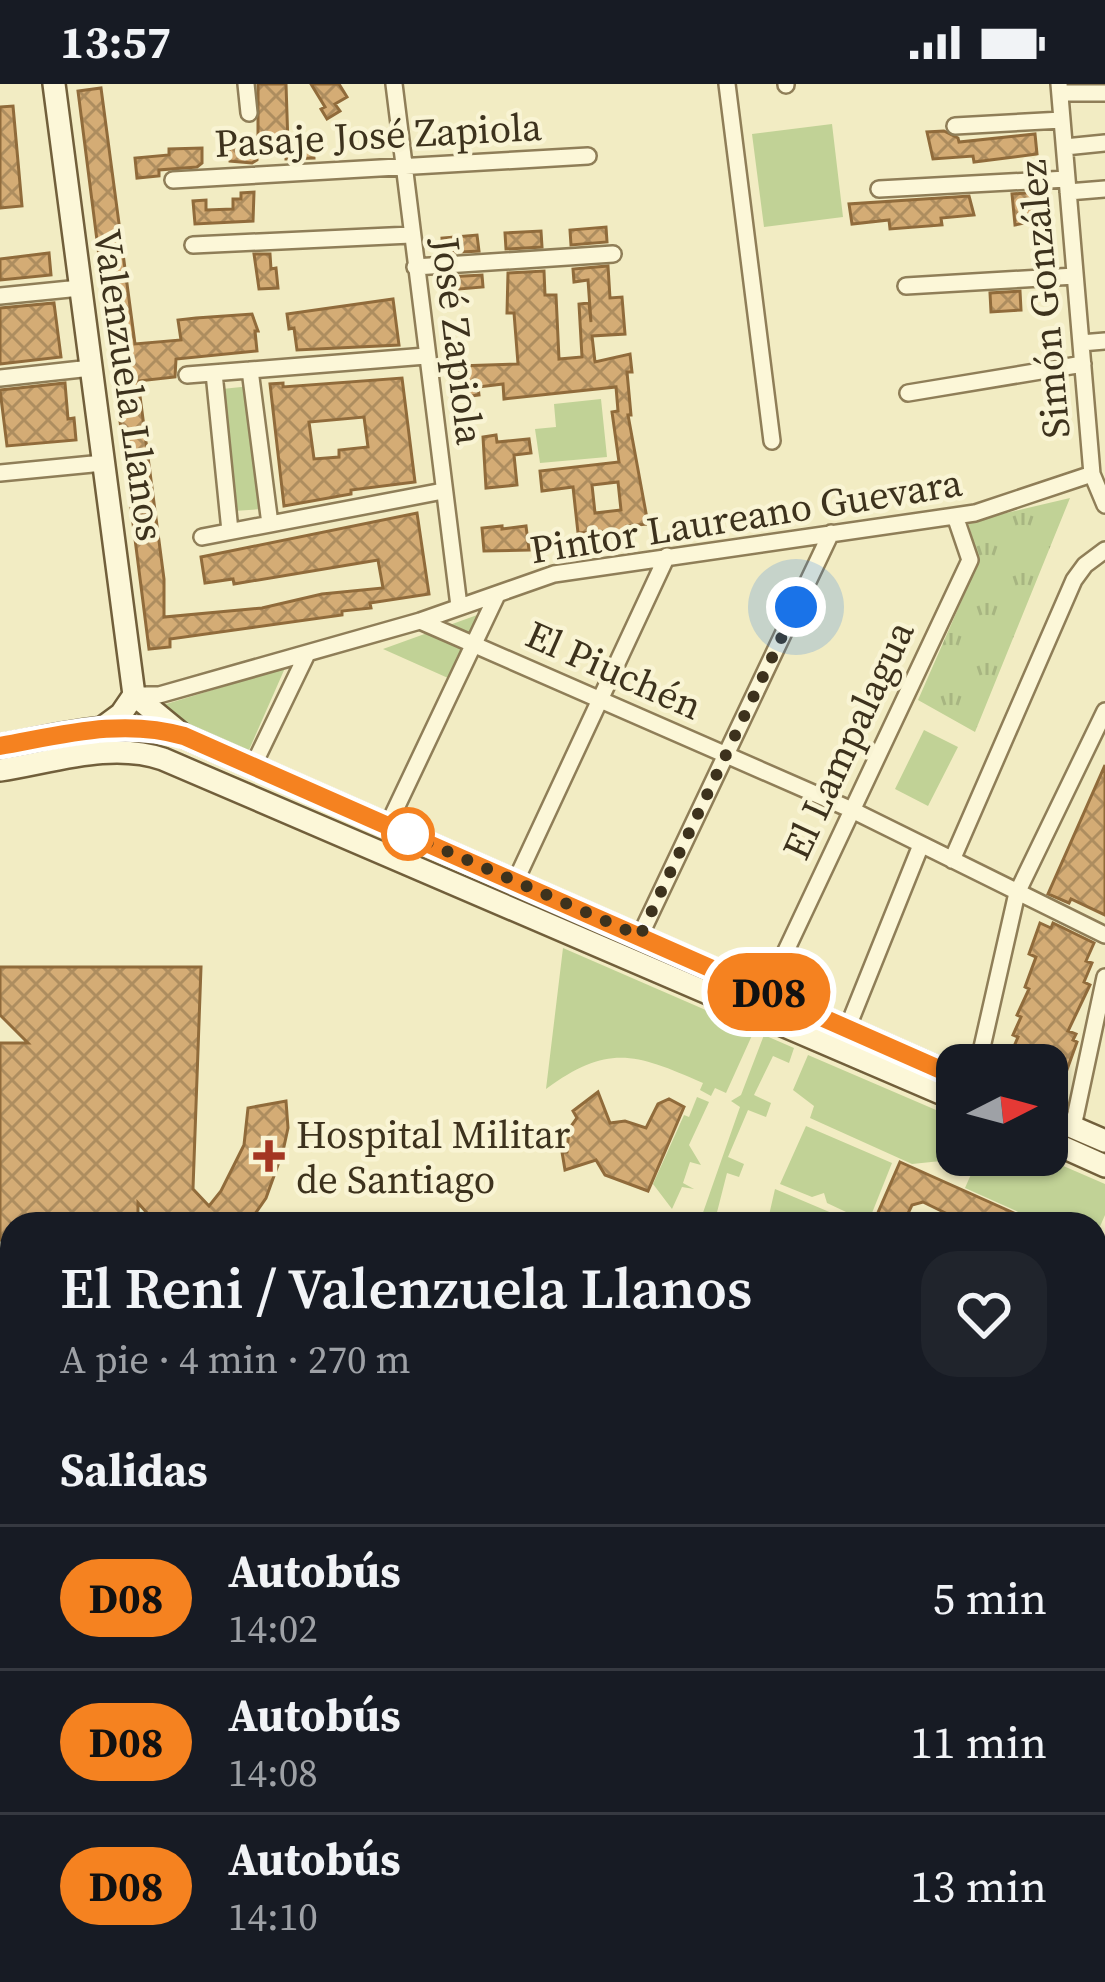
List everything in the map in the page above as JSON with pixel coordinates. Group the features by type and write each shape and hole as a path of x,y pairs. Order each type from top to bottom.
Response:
{"main road":[{"name":"Valenzuela Llanos","path":"54,84 134,695"},
{"path":"102,728 134,695 184,736"},
{"path":"0,746 102,728 145,727 184,736 936,1068"},
{"path":"0,770 110,751 164,759 936,1091"},
{"path":"1068,1125 1105,1141"},
{"path":"1068,1149 1105,1166"}],"street":[{"path":"246,84 250,113"},
{"name":"José Zapiola","path":"394,84 459,606"},
{"path":"727,84 772,441"},
{"path":"1060,89 1105,93"},
{"name":"Simón González","path":"1060,89 1092,474 1105,505"},
{"path":"956,126 1062,120"},
{"path":"1065,147 1105,143"},
{"name":"Pasaje José Zapiola","path":"173,180 587,156"},
{"path":"879,189 1068,185 1105,189"},
{"path":"194,245 411,235"},
{"path":"415,267 613,254"},
{"path":"906,286 1076,277"},
{"path":"0,296 80,288"},
{"path":"1081,343 1105,341"},
{"path":"187,375 426,356"},
{"path":"908,393 1083,364"},
{"path":"0,377 91,368"},
{"path":"250,370 269,524"},
{"path":"214,373 230,532"},
{"path":"1087,413 1105,411"},
{"path":"0,473 103,463"},
{"name":"Pintor Laureano Guevara","path":"134,695 159,695 306,656 554,574 975,513 1092,474"},
{"path":"202,537 443,491"},
{"name":"El Lampalagua","path":"767,992 970,560 955,516"},
{"path":"640,936 831,533"},
{"path":"952,860 1074,580 1105,550"},
{"path":"516,880 667,556"},
{"path":"388,825 497,595"},
{"name":"El Piuchén","path":"421,621 852,810 1105,935"},
{"path":"254,764 306,656"},
{"path":"983,1044 1017,893 1105,712"},
{"path":"847,1029 921,845"},
{"path":"1073,1127 1105,976"}],"green space":[{"path":"832,124 843,217 764,227 752,134"},
{"path":"251,386 263,509 234,511 222,389"},
{"path":"601,399 607,457 540,463 535,429 556,427 554,404"},
{"path":"1070,498 975,732 918,700 979,561 968,522"},
{"path":"480,614 448,678 383,649"},
{"path":"285,668 249,750 184,726 163,705"},
{"path":"924,730 958,747 928,806 895,789"},
{"path":"563,948 754,1031 726,1093 715,1088 711,1096 700,1090 703,1083 659,1065 623,1058 588,1065 546,1089"},
{"path":"764,1035 794,1048 789,1063 773,1056 754,1095 771,1103 766,1117 748,1110 728,1157 744,1164 739,1177 727,1173 717,1212 703,1212 740,1107 731,1101 741,1095"},
{"path":"808,1055 936,1110 936,1162 912,1164 810,1118 814,1106 793,1090"},
{"path":"697,1097 709,1102 689,1145 701,1165 690,1162 683,1183 694,1189 682,1187 672,1209 653,1184"},
{"path":"806,1126 892,1163 872,1212 846,1212 827,1203 824,1193 812,1197 780,1184"},
{"path":"1068,1168 1105,1184 1105,1212 1018,1212 965,1188 970,1176 1068,1176"},
{"path":"775,1189 829,1212 770,1212"}],"building":[{"path":"258,84 286,84 288,144 313,143 314,158 286,159 286,145 275,152 258,152"},
{"path":"311,84 339,84 347,97 335,104 340,111 327,119"},
{"path":"101,88 135,344 181,340 178,320 196,318 252,314 258,331 257,351 176,359 175,377 138,381 164,579 164,617 262,608 322,594 383,588 378,560 234,584 233,579 205,583 201,557 417,513 429,594 370,603 371,608 342,611 342,615 170,639 170,647 149,649 78,91"},
{"path":"13,106 22,206 0,208 0,107"},
{"path":"944,131 959,142 1035,134 1037,154 974,162 973,156 933,159 927,132"},
{"path":"257,145 257,160 252,163 230,161 229,146"},
{"path":"202,148 202,163 197,167 159,170 159,176 137,178 135,158 169,155 169,149"},
{"path":"254,192 253,221 195,224 193,201 206,200 206,210 233,209 233,199"},
{"path":"1040,192 1043,219 1015,225 1012,194"},
{"path":"969,196 974,215 941,218 942,225 890,229 889,220 852,224 849,204"},
{"path":"606,227 607,242 571,245 570,230"},
{"path":"541,231 542,247 506,249 505,233"},
{"path":"477,235 479,251 443,253 442,238"},
{"path":"49,253 51,275 0,280 0,259"},
{"path":"254,254 270,254 278,288 259,289"},
{"path":"608,266 610,298 622,297 625,334 592,336 595,362 630,354 628,415 648,524 627,526 628,535 578,533 573,487 542,491 540,471 619,462 612,412 618,411 616,387 504,399 503,384 478,387 479,395 463,397 459,366 518,364 514,313 507,313 508,273 544,271 545,295 556,295 559,359 582,357 579,304 589,303 591,322 588,280 574,282 573,269","holes":["618,482 621,510 595,513 592,485"]},
{"path":"482,275 483,287 448,290 447,277"},
{"path":"1020,291 1021,310 991,312 990,293"},
{"path":"393,299 399,345 297,350 287,314"},
{"path":"54,303 61,357 0,364 0,308"},
{"path":"402,378 415,482 351,490 351,494 284,506 270,384 283,383 283,387","holes":["364,417 368,447 314,459 309,422"]},
{"path":"65,383 68,419 74,418 76,440 7,446 0,390"},
{"path":"496,435 497,442 529,439 531,453 514,455 517,485 486,488 483,437"},
{"path":"526,526 529,550 484,551 482,528"},
{"path":"1105,765 1105,915 1048,894"},
{"path":"1040,923 1051,928 1053,923 1094,943 1084,982 1090,985 1068,1031 1076,1034 1073,1040 1077,1042 1068,1067 1068,1044 1015,1044 1018,1037 1013,1035 1021,1017 1017,1015 1036,957 1029,954"},
{"path":"796,960 827,973 821,987 791,974"},
{"name":"Hospital Militar de Santiago","path":"0,967 201,967 193,1189 209,1206 244,1145 248,1108 286,1101 288,1128 283,1151 256,1212 146,1212 138,1203 138,1212 0,1212 0,1043 28,1043 0,1015"},
{"path":"598,1092 610,1123 625,1121 646,1128 658,1104 669,1099 684,1107 648,1191 605,1175 596,1160 565,1170 562,1152 567,1152 569,1129 577,1118 573,1111"},
{"path":"900,1162 1012,1212 943,1212 923,1202 912,1205 909,1212 878,1212"}],"bus line":[{"name":"D08","path":"0,746 114,727 145,727 184,736 936,1068"}],"place":[{"name":"Hospital Militar de Santiago","path":"269,1156"}],"route":[{"path":"408,834 640,936 796,607"}]}
